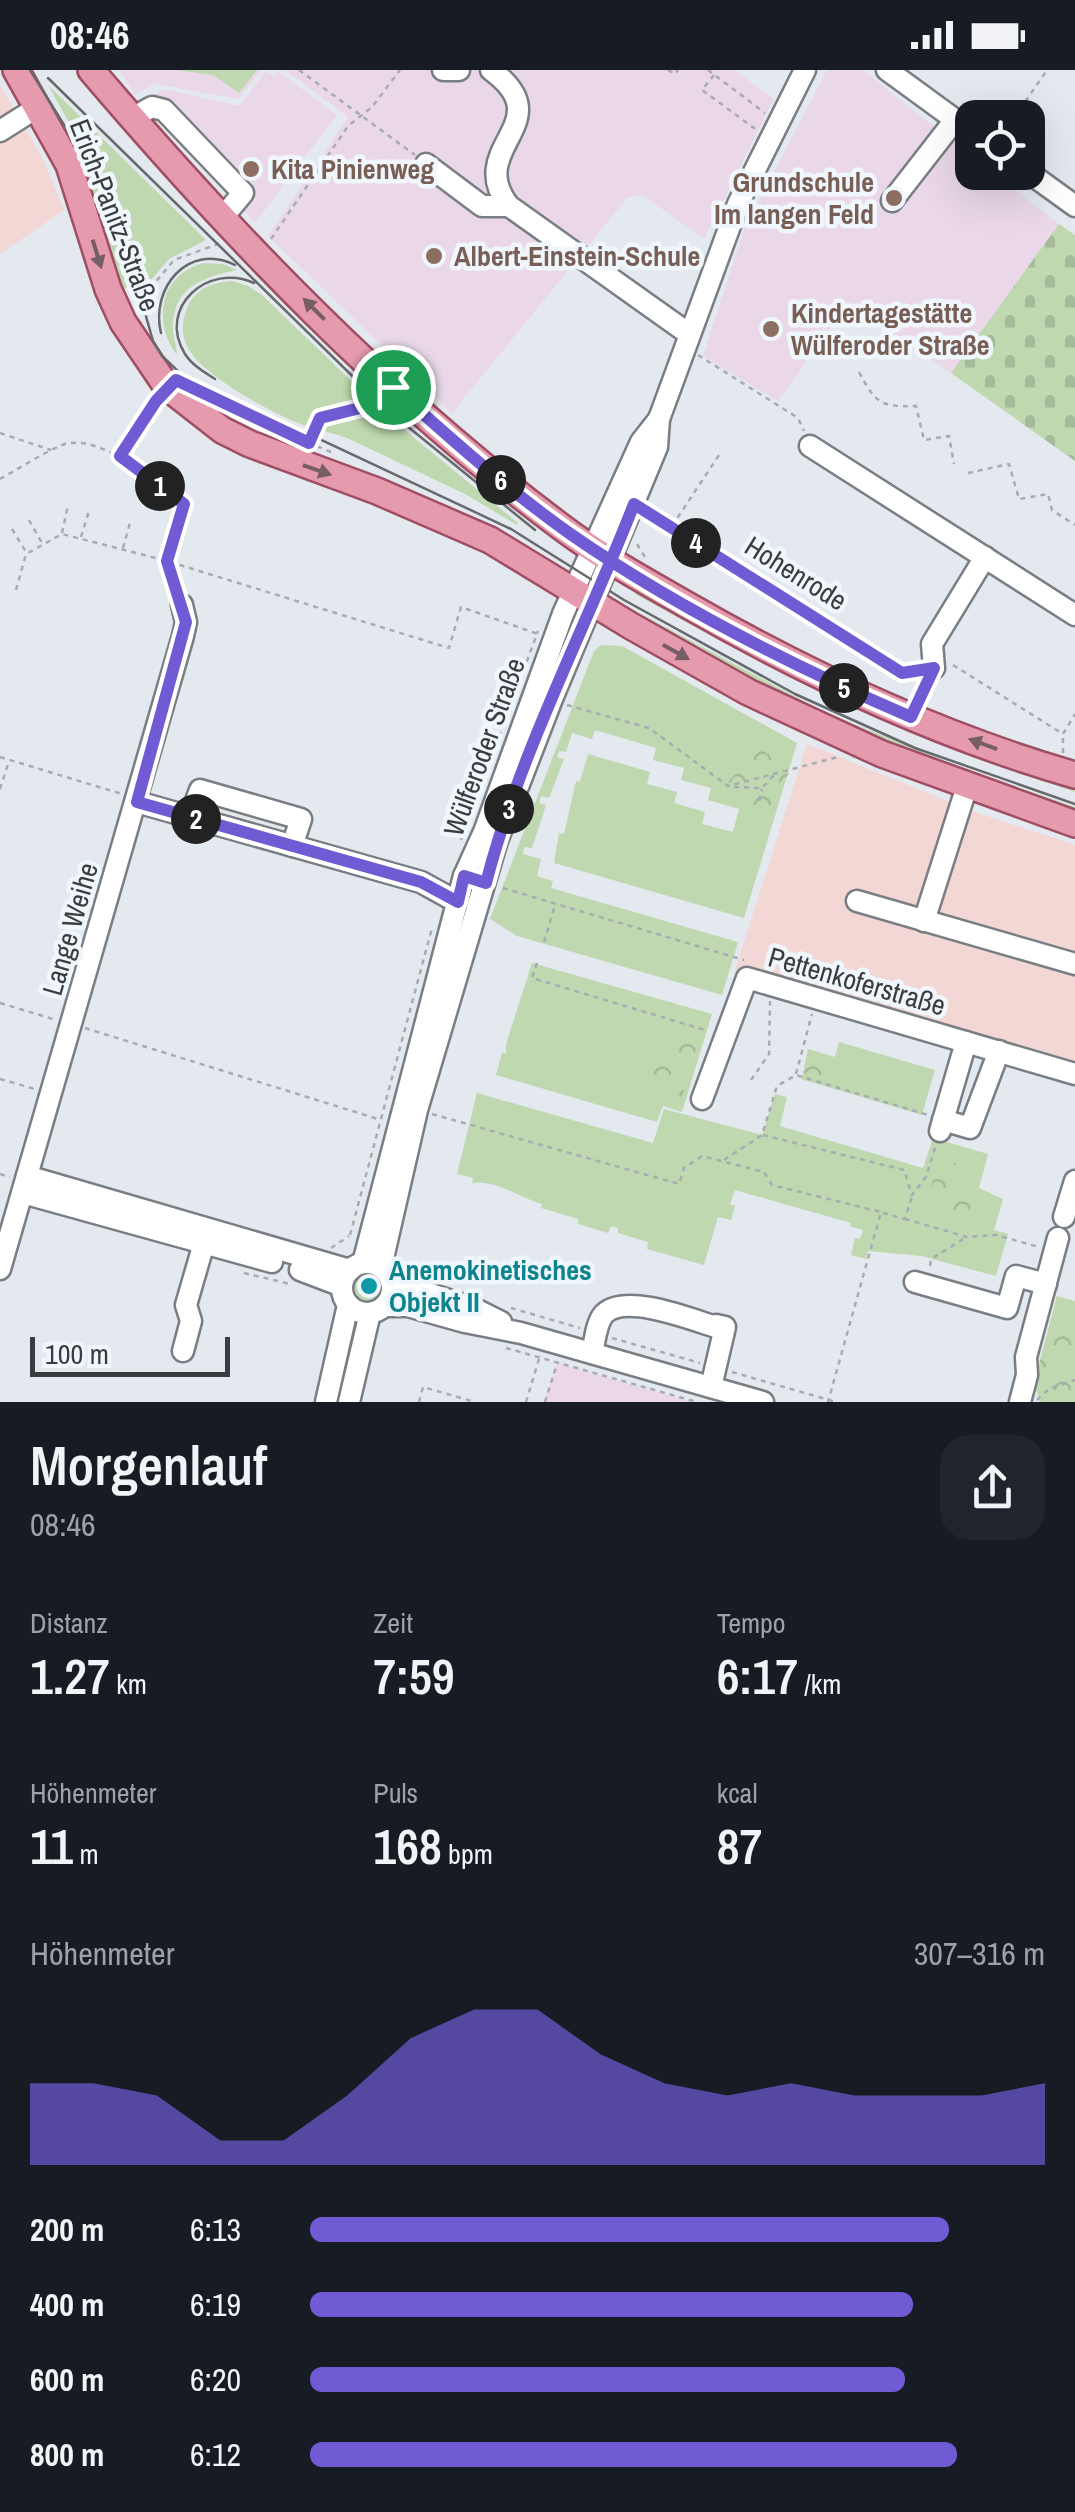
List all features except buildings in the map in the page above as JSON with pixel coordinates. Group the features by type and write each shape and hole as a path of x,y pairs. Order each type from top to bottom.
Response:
{"main road":[{"name":"Erich-Panitz-Straße","path":"16,70 69,165 108,289 123,322 167,387 222,430 490,540 748,692 882,754 1075,824"},
{"name":"Erich-Panitz-Straße","path":"91,70 226,226 393,387 488,470 602,555 793,664 911,717 1075,775"}],"street":[{"path":"443,70 459,70"},
{"path":"491,70 510,84 519,104 518,120 499,157 498,192 509,206 687,340"},
{"name":"Wülferoder Straße","path":"602,555 634,504 658,447 659,419 738,204 805,70"},
{"path":"887,70 955,119"},
{"path":"0,131 38,107"},
{"path":"892,201 955,135"},
{"path":"426,164 482,206 509,206"},
{"path":"1045,184 1075,206"},
{"name":"Wülferoder Straße","path":"326,1402 496,841 552,698 583,596 602,555 641,442 659,419"},
{"path":"810,446 1075,614"},
{"path":"934,668 932,644 985,557"},
{"name":"Wülferoder Straße","path":"363,1279 464,876 484,832 554,639 583,596"},
{"name":"Lange Weihe","path":"0,1269 186,622 182,605"},
{"path":"924,921 966,786"},
{"path":"190,817 200,790 301,819 292,846"},
{"path":"137,800 421,882 458,902"},
{"path":"857,901 1075,964"},
{"name":"Pettenkoferstraße","path":"702,1099 748,978 1075,1074"},
{"path":"966,1042 941,1126 970,1128 999,1051"},
{"path":"1064,1217 1075,1182"},
{"path":"25,1184 204,1243 308,1272 363,1279 391,1296 377,1309 348,1402"},
{"path":"25,1184 473,1308 513,1340"},
{"path":"183,1352 191,1322 186,1305 204,1243"},
{"path":"1020,1402 1026,1356 1056,1244"},
{"path":"915,1282 1006,1308 1016,1276 1046,1284"},
{"path":"363,1279 358,1311 408,1306 513,1340 592,1353 704,1394 763,1402"},
{"path":"592,1353 600,1320 607,1311 621,1306 640,1306 722,1329"},
{"path":"652,1306 725,1327 704,1394"}],"path":[{"path":"299,70 426,164"},
{"path":"267,244 348,126 372,106 400,70"},
{"path":"668,70 674,74 678,70"},
{"path":"708,70 774,132"},
{"path":"1026,100 1047,70"},
{"path":"714,75 702,90 774,132"},
{"path":"129,294 154,284 174,260 218,246 226,226"},
{"path":"687,340 798,418 810,446"},
{"path":"859,372 872,396 888,406 916,406 924,440 949,436 954,464"},
{"path":"120,456 167,387"},
{"path":"309,443 320,418 376,404 393,387"},
{"path":"206,396 317,446"},
{"path":"0,432 52,451"},
{"path":"0,479 63,444 77,442 120,456 184,504 167,561 182,605"},
{"path":"671,528 721,452"},
{"path":"968,474 1009,464 1019,500 1048,494 1052,510 1075,526"},
{"name":"Hohenrode","path":"634,504 902,673 955,665 1063,734 1075,714"},
{"path":"62,534 68,505"},
{"path":"81,539 89,511"},
{"path":"29,520 42,545"},
{"path":"122,550 130,522"},
{"path":"12,529 26,554 16,590"},
{"path":"26,554 62,534 167,561"},
{"name":"Wülferoder Straße","path":"167,561 449,648 460,608 554,639"},
{"path":"911,717 934,668"},
{"path":"552,698 648,728 728,786 762,788"},
{"path":"728,786 844,755"},
{"path":"0,757 137,800"},
{"path":"0,789 9,760"},
{"path":"759,801 762,788 776,773"},
{"name":"Pettenkoferstraße","path":"486,883 758,964"},
{"path":"544,942 555,904"},
{"path":"537,963 532,978 705,1030"},
{"path":"751,1080 769,1054 770,985"},
{"path":"0,1003 399,1125"},
{"path":"722,1161 762,1135 777,1086 796,1075 812,1014"},
{"path":"796,1075 941,1126 926,1177 912,1195 905,1219"},
{"path":"0,1079 51,1094"},
{"path":"417,1110 679,1184 684,1168 702,1156 764,1172 772,1185 967,1237 996,1235 1025,1243 1056,1244"},
{"path":"762,1135 904,1170 912,1195"},
{"path":"828,1402 881,1212"},
{"path":"328,1255 331,1248 354,1234"},
{"path":"932,1260 967,1237"},
{"path":"1022,1251 1025,1243"},
{"path":"513,1340 540,1358 557,1363 704,1394"},
{"path":"526,1402 540,1358"},
{"path":"546,1402 557,1363"},
{"path":"1035,1402 1048,1389 1075,1380"},
{"path":"419,1402 424,1387 475,1402"}],"shaded area":[{"path":"119,70 261,70 239,99 155,84 135,94"},
{"name":"Albert-Einstein-Schule","path":"285,70 735,70 774,99 704,239 644,196 628,197 452,413 268,236 348,117"},
{"name":"Grundschule Im langen Feld","path":"827,70 862,70 955,143 955,190 1015,190 1059,224 951,373 849,302 778,401 703,356 744,230"},
{"name":"Kita Pinienweg","path":"266,71 274,76 278,71 337,115 255,223 144,102 163,89 239,106"},
{"path":"0,85 43,159 64,210 0,254"},
{"path":"807,744 980,814 1075,845 1075,1074 734,974"},
{"path":"557,1363 693,1402 544,1402"}],"green space":[{"path":"176,70 257,70 239,93 213,75"},
{"path":"48,85 206,240 169,259 151,280 142,283 109,194"},
{"path":"40,91 97,186 134,286 123,289 129,309"},
{"path":"1059,224 1075,235 1075,461 951,373"},
{"path":"204,263 237,270 205,279 186,291 175,310 173,323 177,355 164,328 165,300 178,277"},
{"path":"232,281 262,295 368,397 360,405 318,414 310,427 261,405 207,369 185,341 185,313 200,291"},
{"path":"379,409 517,525 467,495 345,437 320,430 326,421"},
{"path":"638,589 1075,784 1075,792 961,751 850,704 688,623 635,594"},
{"path":"628,607 822,711 962,768 1075,807 1075,816 821,719 624,613"},
{"path":"601,645 622,646 797,743 744,918 554,863 559,833 564,834 576,781 580,782 588,754 650,772 647,784 677,792 674,803 705,812 702,824 733,832 739,809 708,800 711,788 681,780 684,768 653,760 656,748 595,730 592,739 572,733 566,752 559,751 557,757 564,759 549,798 541,796 539,803 546,805 532,848 524,847 523,854 541,859 537,876 553,881 551,888 738,942 722,995 517,936 490,919 594,651"},
{"path":"762,749 789,773 764,816 722,787"},
{"path":"532,963 712,1014 682,1112 663,1106 657,1122 496,1075"},
{"path":"660,1032 698,1043 682,1097 644,1086"},
{"path":"839,1042 935,1070 922,1115 801,1079 803,1073 829,1079"},
{"path":"808,1049 835,1057 829,1079 803,1073"},
{"path":"477,1093 653,1143 664,1109 762,1135 775,1094 787,1097 780,1126 923,1168 933,1138 988,1154 979,1188 1003,1199 994,1230 1008,1234 996,1276 921,1256 868,1251 866,1259 851,1255 855,1238 860,1239 863,1230 850,1226 851,1223 735,1190 730,1204 735,1206 731,1220 718,1217 704,1265 647,1249 648,1242 618,1233 618,1228 611,1226 608,1233 578,1224 578,1219 541,1208 542,1204 498,1186 472,1183 473,1178 457,1174"},
{"path":"939,1158 981,1171 966,1224 924,1211"},
{"path":"368,1273 378,1277 382,1287 378,1297 368,1301 358,1297 354,1287 358,1277"},
{"path":"1057,1296 1075,1301 1075,1402 1040,1402 1034,1383"}],"tram line":[{"path":"30,70 97,178 128,253 153,341 181,374 511,529 624,600 795,694 915,748 1075,804"},
{"path":"48,78 386,409 535,530"},
{"path":"161,333 161,300 176,274 202,260 218,259 235,265"},
{"path":"215,379 185,354 178,337 177,320 182,305 205,284 220,279 254,283"}],"place":[{"name":"Kita Pinienweg","path":"251,169"},
{"name":"Grundschule Im langen Feld","path":"894,198"},
{"name":"Albert-Einstein-Schule","path":"434,256"},
{"name":"Kindertagestätte Wülferoder Straße","path":"771,329"},
{"name":"Anemokinetisches Objekt II","path":"369,1286"}],"route":[{"path":"393,387 367,408 320,418 309,443 176,380 156,401 120,456 184,504 167,561 186,622 137,802 421,882 458,902 464,876 486,883 496,841 583,622 611,560 634,504 902,673 934,668 911,717 793,664 638,577 611,560 567,532 393,387"}]}
